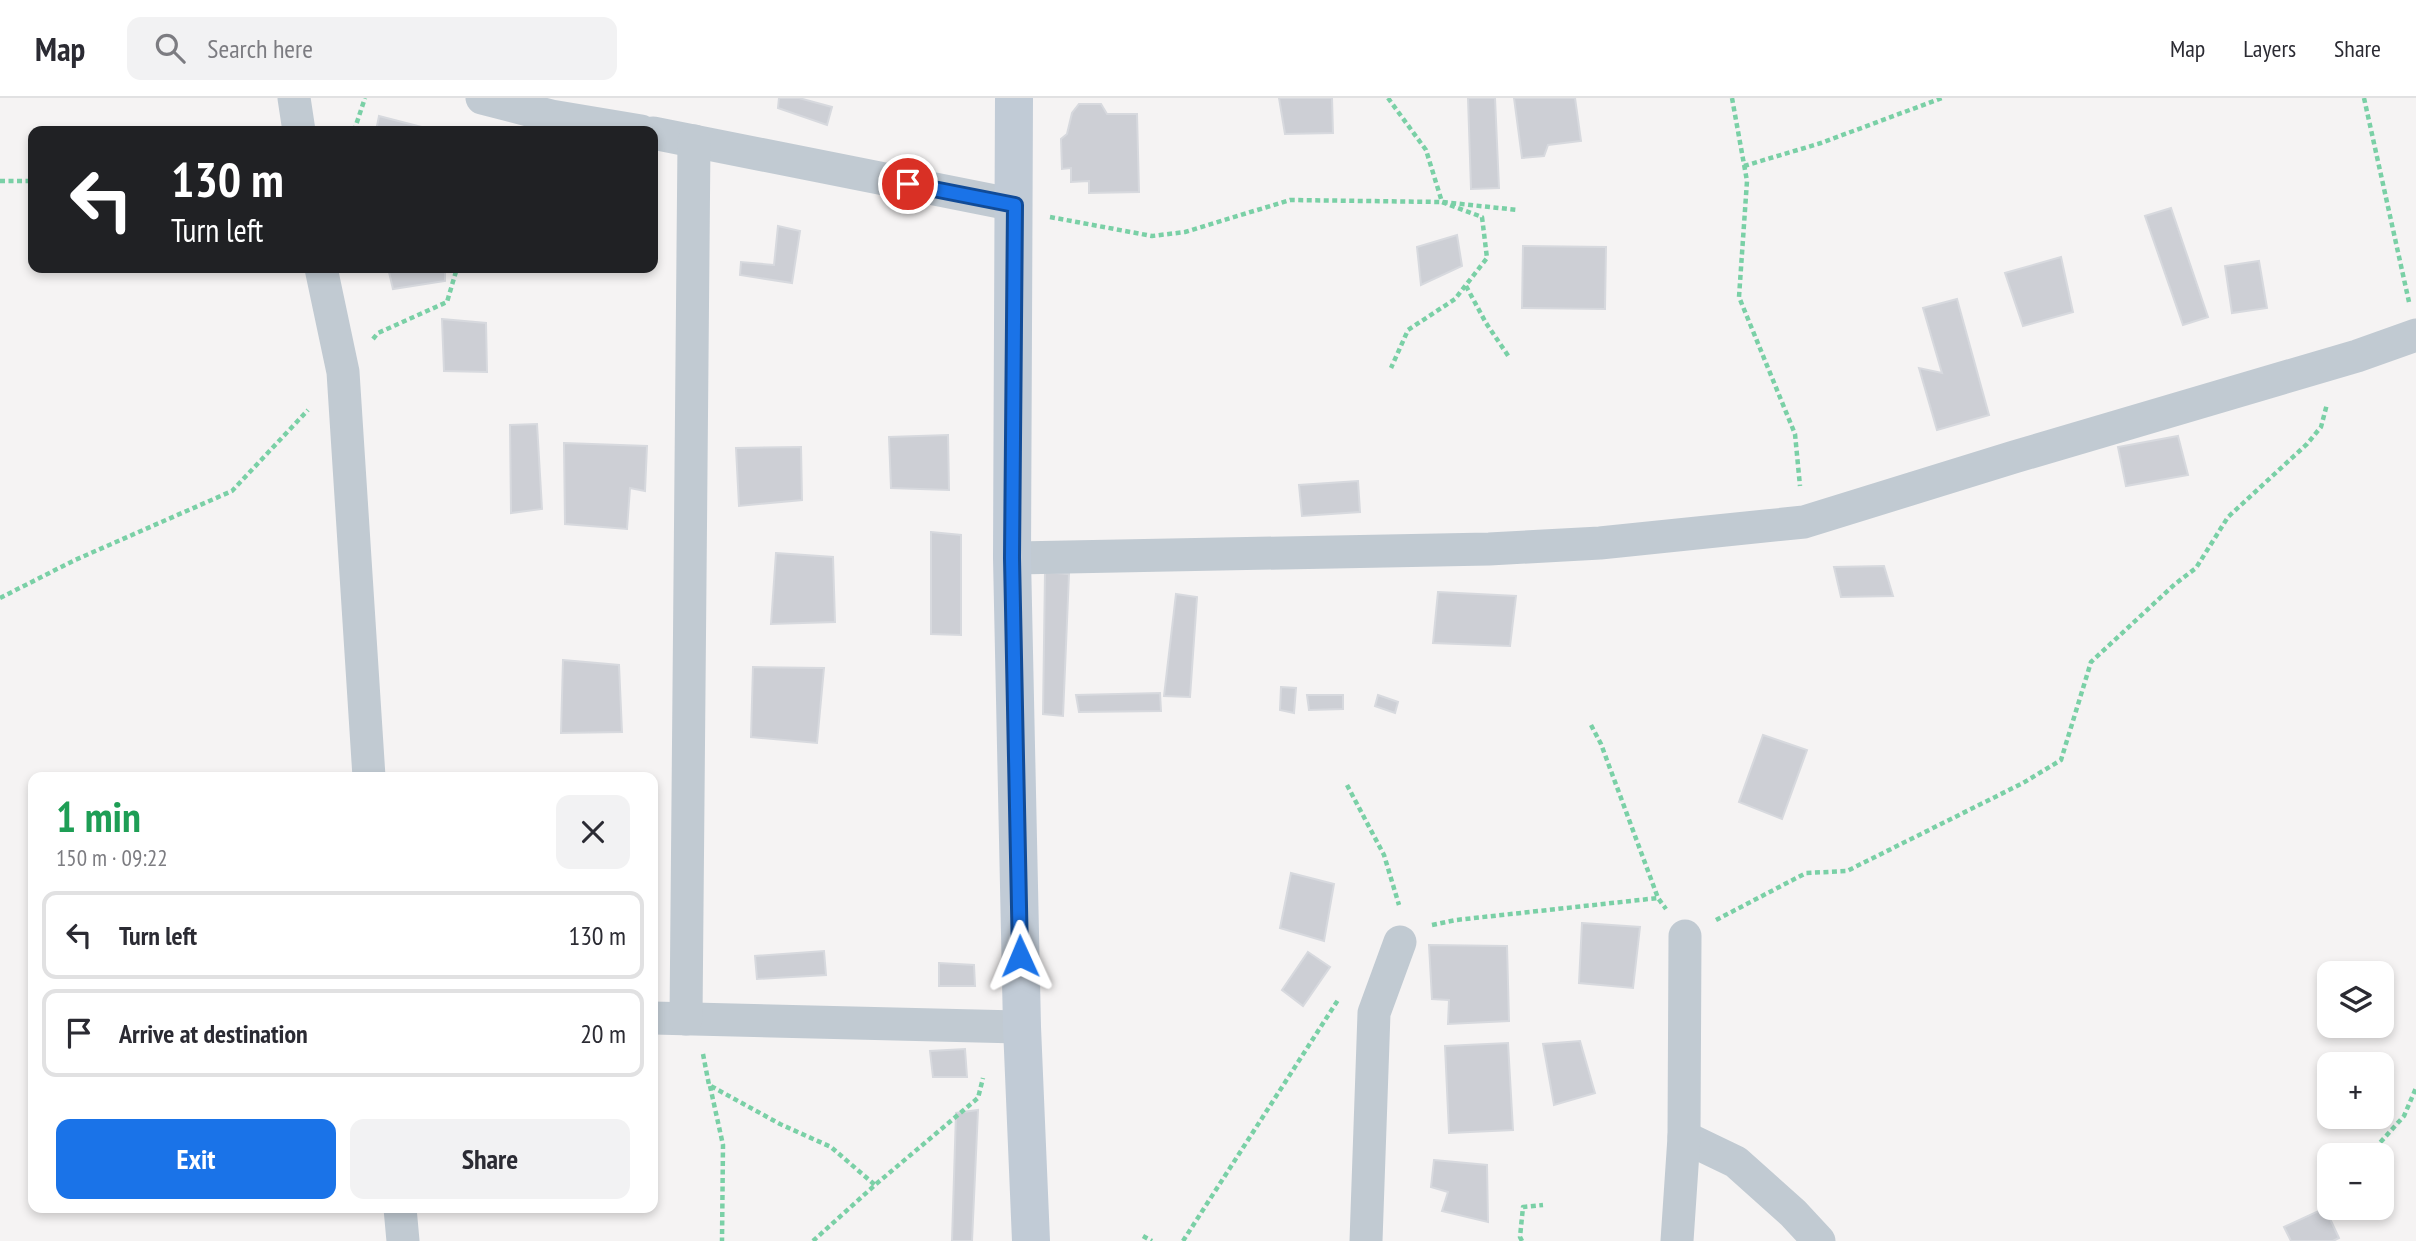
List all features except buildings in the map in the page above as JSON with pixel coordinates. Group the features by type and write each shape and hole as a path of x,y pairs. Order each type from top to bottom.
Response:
{"street":[{"path":"294,98 298,126"},
{"path":"482,98 551,116 611,126"},
{"path":"1014,98 1030,210 1012,558 1009,1026 1031,1241"},
{"path":"658,134 1030,210"},
{"path":"691,1018 694,141"},
{"path":"322,273 343,372 369,772"},
{"path":"1012,558 1489,549 1600,543 1804,522 2337,360 2413,320"},
{"path":"1366,1241 1374,1013 1397,926"},
{"path":"1677,1241 1684,1137 1685,936"},
{"path":"658,1018 1009,1026"},
{"path":"1684,1137 1736,1161 1793,1213 1819,1241"},
{"path":"400,1213 402,1241"}],"path":[{"path":"356,126 365,98"},
{"path":"1388,98 1426,150 1442,202"},
{"path":"1732,98 1746,181 1739,297 1796,433 1804,522"},
{"path":"1744,166 1821,144 1942,98"},
{"path":"2364,98 2413,320"},
{"path":"0,181 28,181"},
{"path":"1030,210 1152,236 1185,232 1290,200 1442,202 1518,210"},
{"path":"1391,368 1408,330 1455,299 1487,258 1482,217 1442,202"},
{"path":"0,598 75,560 232,491 378,333 447,302 456,273"},
{"path":"1466,286 1486,324 1508,356"},
{"path":"1685,936 1806,873 1847,871 2023,783 2061,760 2091,662 2196,568 2228,517 2307,444 2321,427 2337,360"},
{"path":"1397,926 1433,925 1456,920 1658,898 1601,744 1591,725"},
{"path":"1347,785 1384,855 1399,901 1397,926"},
{"path":"1397,926 1399,901"},
{"path":"1183,1241 1342,992"},
{"path":"691,1018 723,1145 722,1241"},
{"path":"813,1241 978,1098 1009,1026"},
{"path":"709,1085 780,1124 831,1147 875,1185"},
{"path":"2380,1143 2404,1115 2416,1088"},
{"path":"1522,1241 1520,1237 1523,1207 1543,1205"},
{"path":"1143,1236 1152,1241"}],"route":[{"path":"908,184 1015,205 1012,558 1020,956"}]}
